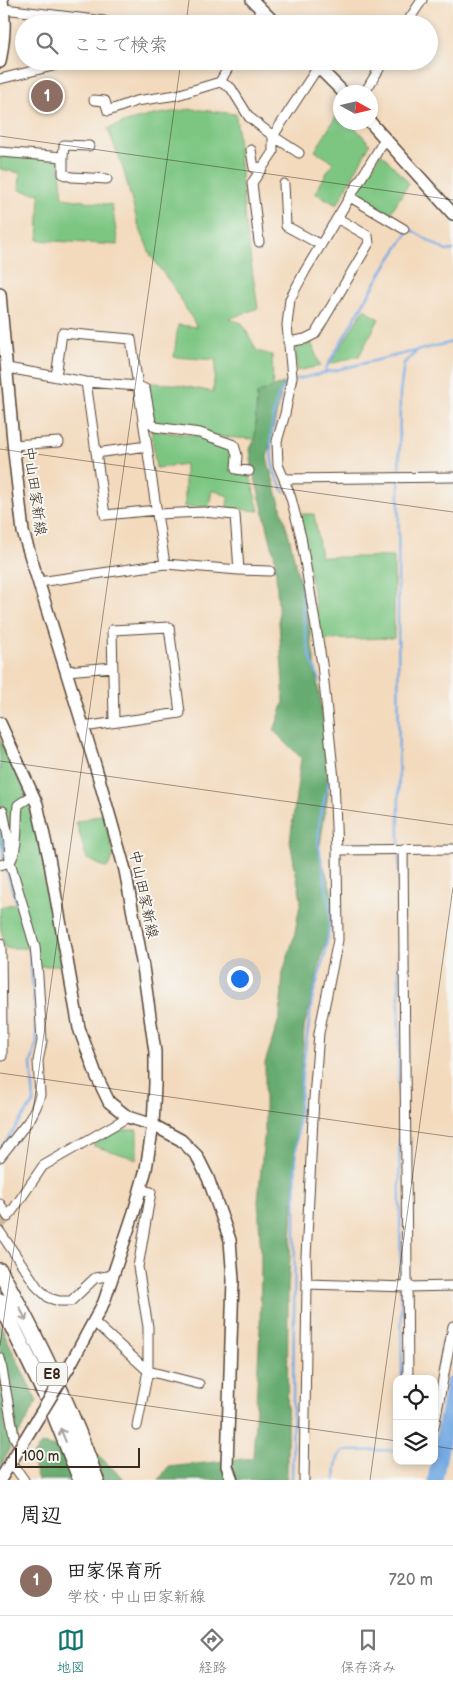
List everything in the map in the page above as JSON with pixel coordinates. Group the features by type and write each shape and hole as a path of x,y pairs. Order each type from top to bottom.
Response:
{"highway":[{"name":"E8","path":"0,1271 64,1399 96,1480"},
{"name":"E8","path":"0,1301 53,1410 81,1480"}],"main road":[{"path":"252,0 264,4 271,15"},
{"path":"0,62 5,38 3,4"},
{"path":"321,70 335,85"},
{"path":"377,130 453,214"},
{"name":"中山田家新線","path":"0,294 13,445 23,532 125,870 143,966 155,1052 153,1125 146,1169 114,1275 104,1302 69,1367 0,1480"},
{"path":"0,723 37,804 79,1028 97,1077 110,1102 128,1117 153,1125 182,1140 197,1156 208,1178 230,1240 233,1290 227,1466 232,1480"}],"street":[{"path":"412,15 422,0"},
{"path":"3,4 68,15"},
{"path":"0,79 37,70"},
{"path":"94,100 105,102 108,111 136,101 177,95 220,82 227,70"},
{"path":"259,242 252,183 273,152 272,136 311,70"},
{"path":"369,85 378,70"},
{"path":"220,82 231,88 249,117 272,136 299,153"},
{"path":"304,1480 306,1257 314,1098 319,1034 338,940 337,850 334,779 322,664 301,537 291,498 278,464 277,441 285,414 292,377 287,325 290,300 304,271 384,139"},
{"path":"89,146 64,145 63,174 72,177 107,179"},
{"path":"251,150 254,168 263,167"},
{"path":"0,152 64,156"},
{"path":"284,184 286,226 321,245"},
{"path":"350,197 404,229"},
{"path":"288,342 306,339 315,334 369,243 368,236 337,218"},
{"path":"56,376 62,333 131,339 165,564"},
{"path":"7,368 86,382 138,386 145,389 151,422 155,426 200,433 234,445 237,455 236,469 249,471"},
{"path":"86,382 105,515 157,512 203,512 236,515 239,570"},
{"path":"13,445 59,442"},
{"path":"96,453 147,446"},
{"path":"284,479 453,477"},
{"path":"38,582 165,564 270,571"},
{"path":"83,727 114,721 180,713 169,627 112,630 114,721"},
{"path":"66,671 113,667"},
{"path":"0,865 10,862 16,850 18,805 33,795"},
{"path":"0,1157 30,1120 36,1107 40,1095 38,1061 42,1041 35,948 10,862 9,842 3,811"},
{"path":"403,849 408,1375"},
{"path":"337,850 453,849"},
{"path":"0,943 2,1056"},
{"path":"0,1204 8,1216 43,1166 128,1117"},
{"path":"137,1426 148,1371 148,1327 138,1267 151,1192 140,1189"},
{"path":"0,1232 38,1288 49,1298 58,1302 71,1301 95,1278 114,1275"},
{"path":"307,1284 407,1287 453,1286"},
{"path":"94,1322 148,1371 199,1384"},
{"path":"435,1420 453,1326"},
{"path":"0,1358 14,1436 20,1448"},
{"path":"11,1462 24,1480"}],"green space":[{"path":"192,109 236,114 245,223 258,308 229,319 242,323 257,351 272,355 273,388 257,394 255,439 221,437 159,424 154,421 148,383 173,384 213,392 216,360 174,357 178,325 197,327 172,285 151,256 138,224 123,168 108,129 139,118"},
{"path":"333,121 333,130 357,130 370,144 337,205 315,193 333,162 315,151"},
{"path":"381,153 409,183 388,217 355,196"},
{"path":"0,155 59,160 63,198 112,205 118,245 38,240 40,194 19,190 20,173 0,169"},
{"path":"364,309 379,319 359,356 330,364"},
{"path":"311,342 320,366 297,371 295,345"},
{"path":"283,383 267,458 289,536 309,623 325,735 328,793 319,851 335,902 304,1028 288,1290 287,1476 286,1480 159,1480 168,1467 253,1458 260,1329 261,1256 258,1201 265,1128 265,1063 280,1016 283,972 294,937 301,900 290,841 301,758 274,731 284,702 275,558 252,466 250,449 255,439 257,394"},
{"path":"151,430 197,436 233,448 234,473 250,476 259,511 227,508 228,496 212,490 209,507 185,507 185,464 156,468"},
{"path":"299,514 314,514 321,557 394,557 394,638 322,640"},
{"path":"0,739 21,782 42,853 61,965 34,967 28,948 5,948 0,925 0,907 16,903 0,839"},
{"path":"103,814 114,856 107,868 87,859 76,822"},
{"path":"112,1130 137,1130 137,1159 94,1146 92,1141"},
{"path":"0,1324 37,1402 0,1467"},
{"path":"41,1444 98,1455 125,1480 38,1480 31,1459"}],"waterway":[{"path":"325,373 327,366 386,265 410,229 446,251 453,250"},
{"path":"294,380 453,342"},
{"path":"399,848 398,581 400,393 404,363 416,352"},
{"path":"284,492 274,470 271,438 277,400 287,383"},
{"path":"302,564 302,599 305,633 311,658 320,681"},
{"path":"292,1480 296,1150 302,1073 312,999 325,955 330,919 318,842 320,818 330,775"},
{"path":"0,825 4,861"},
{"path":"399,856 402,1375"},
{"path":"0,1149 34,1102 31,1064 37,1041 29,943 5,866"},
{"path":"435,1480 453,1384"},
{"path":"335,1480 337,1460 343,1451 393,1450"}],"tunnel":[{"path":"0,1226 8,1217"}],"place":[{"name":"田家保育所","path":"47,96"}]}
